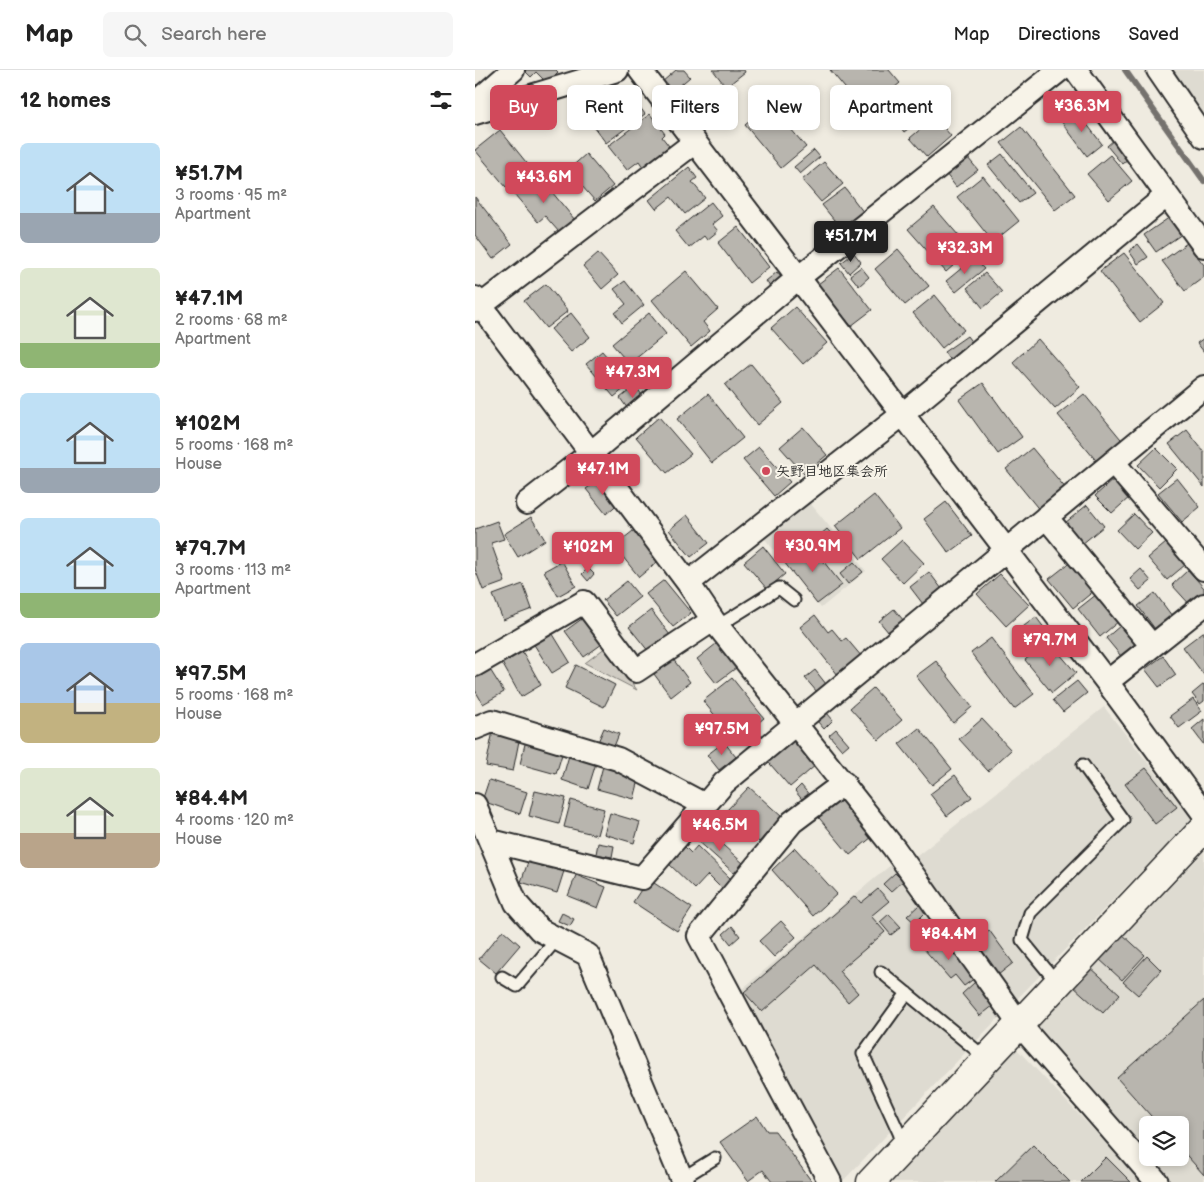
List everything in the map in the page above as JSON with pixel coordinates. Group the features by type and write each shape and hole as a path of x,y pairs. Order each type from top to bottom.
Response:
{"street":[{"path":"475,103 513,70"},
{"path":"475,113 617,70"},
{"path":"640,70 1107,682 1204,814"},
{"path":"527,503 591,453 798,278 1060,70"},
{"path":"1075,70 1204,246"},
{"path":"1158,70 1204,137"},
{"path":"695,142 477,305 591,453 716,623 894,848 1020,1025 1157,1182"},
{"path":"688,583 903,414 1167,196"},
{"path":"491,841 642,878 724,783 1204,387"},
{"path":"1113,462 1204,569"},
{"path":"1046,517 1152,646"},
{"path":"475,665 584,602 636,671 716,623"},
{"path":"1107,682 1204,605"},
{"path":"475,728 492,721 618,759 705,805"},
{"path":"829,1182 699,936 792,822 844,783"},
{"path":"475,805 516,904 540,930 588,955 682,1180"},
{"path":"871,1182 1204,828"}],"lane":[{"path":"716,623 779,588 794,600"},
{"path":"1058,984 1022,940 1030,913 1123,820 1083,765"},
{"path":"502,977 517,986 557,939"},
{"path":"881,972 987,1060"},
{"path":"905,1146 863,1054 907,994"},
{"path":"682,1180 715,1158"}],"shaded area":[{"path":"1170,70 1204,70 1204,117"},
{"path":"810,503 866,571 821,608 765,539"},
{"path":"606,647 637,690 585,663"},
{"path":"1104,707 1192,819 1015,1001 912,860"},
{"path":"1204,852 1204,1182 1171,1182 1156,1166 1189,1166 1189,1116 1139,1116 1139,1147 1036,1028"},
{"path":"892,864 1003,1013 842,1182 736,994"},
{"path":"1014,1046 1143,1182 885,1182"}],"building":[{"path":"524,70 556,70 558,72 547,83 536,72 531,77"},
{"path":"676,70 684,70 690,77 680,85 664,85 662,82"},
{"path":"713,70 744,70 745,72 729,85 724,85"},
{"path":"830,70 889,70 900,83 898,85 842,85"},
{"path":"1076,110 1102,144 1087,156 1061,121"},
{"path":"650,114 652,117 652,130 662,130 665,134 662,137 669,146 643,167 639,161 627,170 608,146 629,130 642,130 642,120"},
{"path":"1021,127 1075,195 1055,210 1001,143"},
{"path":"500,130 530,167 506,187 475,150"},
{"path":"596,130 623,130 606,143"},
{"path":"749,130 792,130 806,147 781,168"},
{"path":"920,130 946,130 951,136 927,157 910,138"},
{"path":"1115,139 1130,157 1122,164 1107,146"},
{"path":"814,150 820,157 800,174 794,167"},
{"path":"586,154 613,186 595,201 568,170"},
{"path":"1002,154 1033,193 1019,203 988,165"},
{"path":"1110,155 1132,181 1109,200 1087,174"},
{"path":"968,158 978,170 956,187 946,174"},
{"path":"824,162 843,184 821,202 802,180"},
{"path":"689,167 697,178 692,182 705,198 685,214 671,197 656,209 649,200"},
{"path":"538,175 575,220 559,232 545,216 538,222 515,195"},
{"path":"983,176 1019,221 993,242 957,197"},
{"path":"845,188 864,213 842,230 822,205"},
{"path":"475,197 512,244 493,259 475,235"},
{"path":"711,202 722,216 712,224 718,231 707,240 704,236 689,248 675,231"},
{"path":"934,207 971,250 946,272 908,229"},
{"path":"1170,217 1182,234 1156,252 1144,235"},
{"path":"738,227 769,267 749,283 718,243"},
{"path":"1187,243 1204,265 1204,277 1185,291 1162,261"},
{"path":"1138,244 1148,257 1138,264 1129,251"},
{"path":"898,249 929,286 905,305 875,269"},
{"path":"598,253 618,275 602,289 583,266"},
{"path":"854,253 861,262 849,273 841,263"},
{"path":"1124,253 1164,303 1140,322 1100,271"},
{"path":"974,258 984,269 956,292 946,281"},
{"path":"861,267 869,277 859,286 850,275"},
{"path":"839,268 872,310 851,326 818,284"},
{"path":"686,271 718,309 703,322 710,331 691,347 652,300"},
{"path":"777,272 787,285 775,294 766,281"},
{"path":"985,273 1002,292 983,308 967,288"},
{"path":"625,281 644,305 622,323 615,313 626,304 614,289"},
{"path":"546,284 568,311 546,328 524,301"},
{"path":"935,295 964,330 942,348 913,313"},
{"path":"795,307 827,343 803,364 771,328"},
{"path":"571,313 590,337 571,352 551,329"},
{"path":"649,313 666,334 629,364 612,344"},
{"path":"967,336 976,348 953,365 944,352"},
{"path":"1204,338 1204,352 1197,343"},
{"path":"1038,339 1080,387 1055,409 1013,362"},
{"path":"602,351 630,384 614,397 586,364"},
{"path":"751,364 783,403 757,425 725,385"},
{"path":"983,383 1022,437 998,454 959,400"},
{"path":"635,386 646,400 630,412 620,398"},
{"path":"708,394 743,438 712,463 677,419"},
{"path":"1084,394 1125,444 1099,464 1058,415"},
{"path":"659,417 691,454 667,473 636,437"},
{"path":"803,427 827,455 804,474 780,447"},
{"path":"1187,430 1204,452 1204,487 1169,444"},
{"name":"矢野目地区集会所","path":"759,447 790,482 774,496 743,460"},
{"path":"1032,448 1067,490 1041,512 1006,469"},
{"path":"1156,448 1177,469 1159,487 1138,465"},
{"path":"601,478 620,502 606,514 586,489"},
{"path":"1115,478 1131,496 1112,513 1095,496"},
{"path":"1177,478 1200,507 1182,522 1158,493"},
{"path":"874,495 900,528 861,559 835,526"},
{"path":"946,502 972,536 949,553 924,519"},
{"path":"1087,505 1104,526 1082,544 1065,523"},
{"path":"1134,514 1152,533 1135,549 1117,530"},
{"path":"687,515 709,543 691,557 669,530"},
{"path":"531,517 545,540 518,557 504,534"},
{"path":"497,521 504,539 491,543 505,582 483,590 475,569 475,529"},
{"path":"638,527 663,557 639,577 614,546"},
{"path":"827,529 836,539 821,552 812,542"},
{"path":"902,540 924,563 903,583 881,559"},
{"path":"809,543 842,585 817,604 784,562"},
{"path":"1166,543 1185,565 1167,580 1148,558"},
{"path":"763,546 785,574 767,589 744,562"},
{"path":"562,561 576,586 558,596 544,571"},
{"path":"1072,561 1095,590 1073,608 1049,579"},
{"path":"854,562 863,572 848,584 840,574"},
{"path":"588,568 594,574 588,581 582,574"},
{"path":"1141,569 1151,581 1140,590 1130,579"},
{"path":"1188,570 1204,588 1204,598 1193,608 1172,585"},
{"path":"929,572 945,593 926,608 910,587"},
{"path":"1000,574 1029,605 1006,626 977,594"},
{"path":"664,580 691,613 673,627 646,594"},
{"path":"627,581 640,597 616,616 603,600"},
{"path":"523,584 532,609 503,620 493,595"},
{"path":"1155,593 1172,616 1155,629 1138,606"},
{"path":"1097,594 1119,621 1100,637 1078,609"},
{"path":"894,609 909,627 894,639 879,621"},
{"path":"651,610 670,635 649,652 629,627"},
{"path":"815,615 828,632 832,629 842,641 846,638 862,657 838,675 800,627"},
{"path":"1036,617 1048,633 1032,645 1020,629"},
{"path":"583,618 602,644 584,657 565,631"},
{"path":"1121,625 1141,648 1125,661 1106,638"},
{"path":"551,631 570,662 552,673 533,643"},
{"path":"1204,632 1204,675 1183,647"},
{"path":"991,638 1034,694 1014,709 971,653"},
{"path":"721,640 740,665 716,683 697,659"},
{"path":"1048,640 1076,673 1052,693 1025,660"},
{"path":"522,651 541,685 521,697 502,663"},
{"path":"1163,656 1176,675 1159,687 1145,669"},
{"path":"673,659 690,682 671,697 654,674"},
{"path":"936,661 972,707 953,723 916,676"},
{"path":"576,665 615,685 604,707 565,688"},
{"path":"489,668 504,692 483,704 475,690 475,676"},
{"path":"815,670 826,684 817,692 805,678"},
{"path":"732,678 764,718 736,741 703,701"},
{"path":"1077,681 1087,693 1063,712 1053,700"},
{"path":"1204,684 1204,701 1200,704 1192,694"},
{"path":"873,688 902,720 879,740 850,708"},
{"path":"1193,699 1202,711 1179,728 1170,716"},
{"path":"827,713 833,720 824,729 817,721"},
{"path":"982,719 1011,750 988,771 959,739"},
{"path":"1204,719 1204,745 1192,729"},
{"path":"604,728 619,734 613,749 598,742"},
{"path":"919,728 952,769 932,785 899,744"},
{"path":"836,729 849,744 842,750 829,735"},
{"path":"493,731 520,736 513,771 486,766"},
{"path":"790,735 816,765 790,787 764,757"},
{"path":"526,740 563,751 556,774 520,764"},
{"path":"724,742 736,757 719,770 707,755"},
{"path":"570,752 597,760 588,789 562,780"},
{"path":"603,766 640,776 634,799 597,789"},
{"path":"1146,768 1177,807 1155,824 1125,784"},
{"path":"955,775 972,797 947,816 930,794"},
{"path":"489,780 527,792 520,814 482,801"},
{"path":"801,785 811,797 805,803 795,791"},
{"path":"749,787 782,817 759,842 726,811"},
{"path":"535,791 566,798 559,824 529,816"},
{"path":"837,795 872,837 850,855 815,813"},
{"path":"571,800 604,809 597,835 564,827"},
{"path":"610,813 640,822 634,843 604,834"},
{"path":"705,829 744,864 735,874 696,839"},
{"path":"598,843 614,846 612,857 596,854"},
{"path":"684,846 691,853 697,846 733,881 724,891 708,875 695,889 668,863"},
{"path":"795,848 837,894 813,916 772,870"},
{"path":"529,859 564,871 557,893 521,882"},
{"path":"895,873 903,881 891,892 883,884"},
{"path":"576,875 606,887 598,908 568,896"},
{"path":"648,879 692,908 677,931 633,902"},
{"path":"878,889 889,901 871,916 885,932 839,971 858,993 848,1002 816,965 762,1012 744,992 855,896 861,903"},
{"path":"919,905 926,912 915,923 907,916"},
{"path":"562,913 574,919 570,926 558,921"},
{"path":"889,914 901,927 891,935 880,922"},
{"path":"781,921 796,937 774,957 759,941"},
{"path":"732,926 740,936 731,944 723,934"},
{"path":"503,930 520,945 496,973 479,959"},
{"path":"989,930 1013,963 998,975 974,942"},
{"path":"1121,933 1145,955 1122,980 1098,958"},
{"path":"939,936 975,978 964,986 955,975 950,979 924,949"},
{"path":"1147,956 1161,970 1138,995 1123,982"},
{"path":"1090,967 1120,994 1103,1013 1073,986"},
{"path":"975,982 994,1005 980,1016 962,994"},
{"path":"1204,1000 1204,1175 1189,1158 1189,1116 1151,1116 1117,1078"},
{"path":"757,1116 767,1131 775,1131 812,1182 772,1182 763,1170 748,1181 720,1142"},
{"path":"1033,1145 1070,1182 995,1182"},
{"path":"1106,1157 1131,1182 1081,1182"}],"waterway":[{"path":"1125,70 1204,181"}],"place":[{"name":"矢野目地区集会所","path":"766,471"}]}
